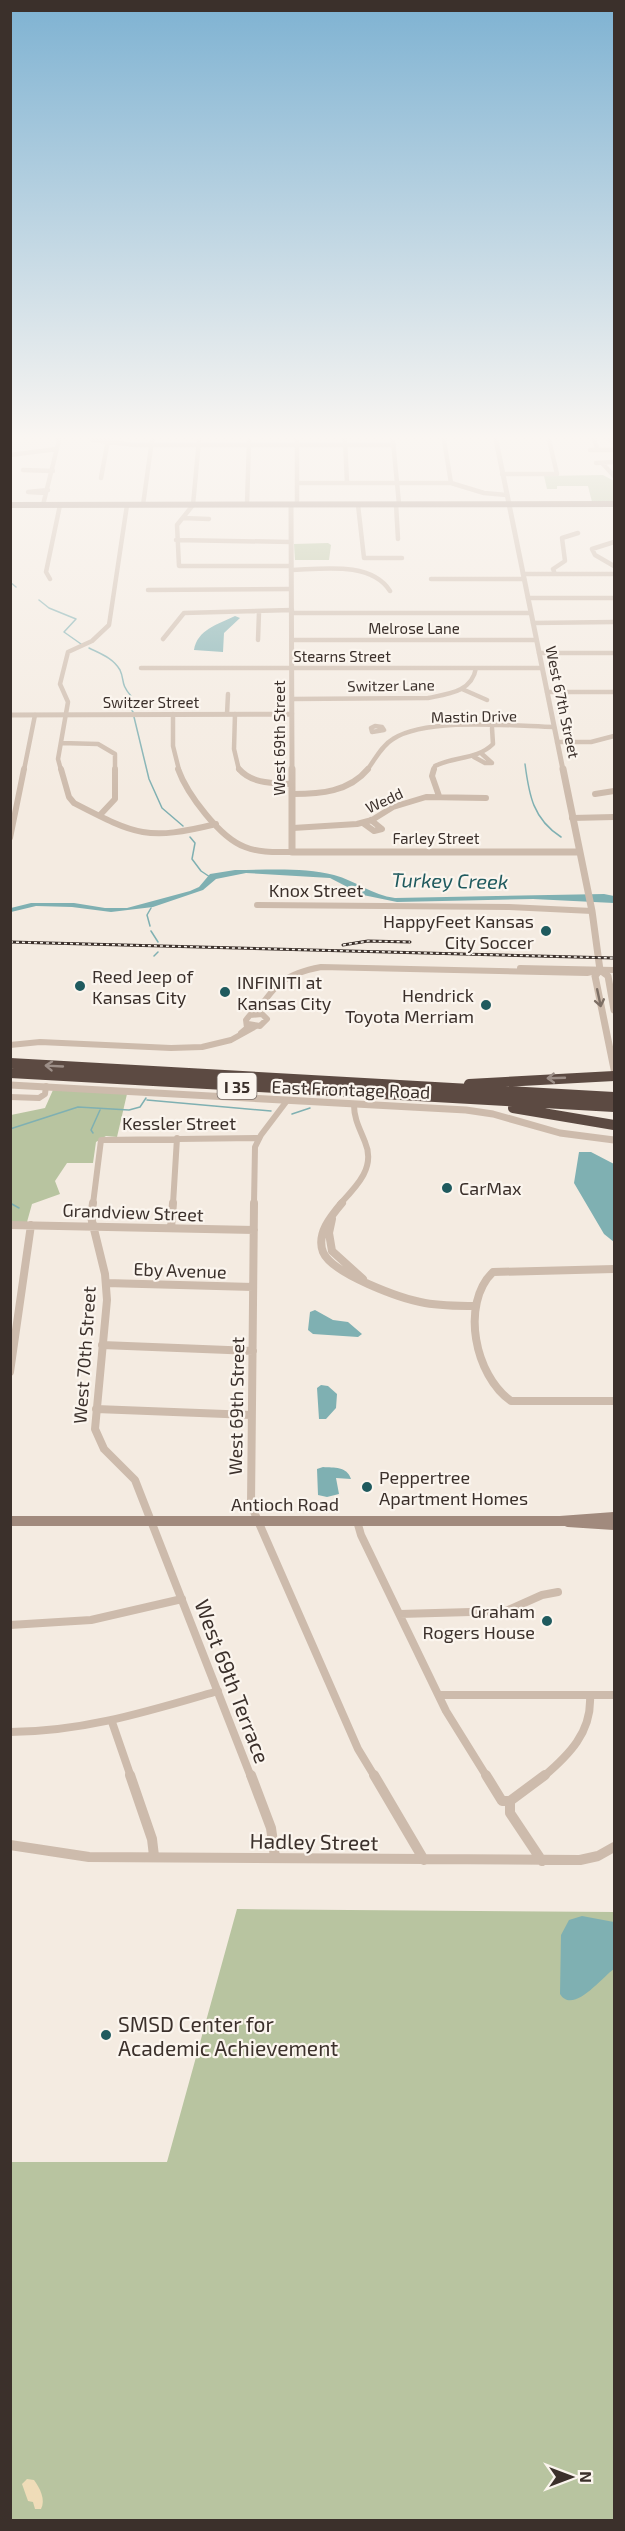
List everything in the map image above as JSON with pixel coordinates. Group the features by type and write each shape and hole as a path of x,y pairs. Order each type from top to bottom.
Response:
{"highway":[{"name":"I 35","path":"10,1063 436,1088 599,1101 615,1107"},
{"name":"I 35","path":"10,1073 464,1098 599,1101 615,1097"},
{"path":"436,1088 496,1081 615,1076"},
{"path":"464,1098 615,1125"}],"main road":[{"name":"Antioch Road","path":"10,1521 560,1521 615,1517"},
{"name":"Antioch Road","path":"560,1521 615,1525"}],"street":[{"path":"49,558 46,572 50,579"},
{"path":"119,558 109,626 92,641 67,654 60,684 68,697 58,763 69,797 74,803 153,835 171,834 216,824"},
{"path":"178,558 179,566 359,571 386,584 390,591"},
{"name":"West 69th Street","path":"291,558 292,852"},
{"name":"West 67th Street","path":"520,558 588,892 600,970 608,976 615,1010"},
{"path":"555,574 553,569 565,561 565,558"},
{"path":"601,558 615,566"},
{"path":"431,579 615,574"},
{"path":"148,590 291,589"},
{"path":"528,598 615,598"},
{"path":"258,640 259,612"},
{"path":"163,639 184,613 531,613"},
{"path":"533,623 615,622"},
{"name":"Melrose Lane","path":"292,640 536,640"},
{"path":"539,653 615,653"},
{"name":"Stearns Street","path":"141,668 542,668"},
{"name":"Switzer Lane","path":"292,699 430,698 462,689 473,680 476,668"},
{"path":"462,689 488,700"},
{"path":"547,692 615,692"},
{"path":"227,714 228,694"},
{"path":"173,714 171,744 189,794 216,824 242,846 261,851 292,852"},
{"path":"235,714 232,756 243,775 261,783 292,784"},
{"name":"Switzer Street","path":"10,715 292,714"},
{"path":"10,838 35,715"},
{"name":"Mastin Drive","path":"395,737 429,728 554,728"},
{"path":"439,796 432,776 435,766 445,761 482,754 492,744 492,728"},
{"path":"382,732 395,737"},
{"path":"558,742 591,741 615,736"},
{"path":"293,794 320,794 347,786 367,771 381,748 395,737"},
{"path":"61,743 94,744 108,748 115,754 115,799 100,814"},
{"path":"474,757 485,764 492,763 482,754"},
{"path":"595,794 615,791"},
{"name":"Wedd","path":"293,828 342,827 363,823 403,803 439,796 486,798"},
{"path":"572,818 615,818"},
{"path":"363,823 374,831 382,829 371,820"},
{"name":"Farley Street","path":"292,852 579,852"},
{"name":"Knox Street","path":"257,905 591,908"},
{"path":"259,1014 269,990 280,980 302,971 321,967 542,970 590,973 615,970"},
{"name":"West 67th Street","path":"600,970 595,976 611,1035 615,1069"},
{"path":"238,1037 248,1024 248,1016 259,1014"},
{"path":"10,1045 46,1041 192,1048 221,1044 267,1022 259,1014"},
{"path":"248,1024 256,1026"},
{"name":"East Frontage Road","path":"10,1085 286,1102 466,1110 493,1114 560,1133 615,1140"},
{"path":"10,1097 39,1098 45,1094 46,1086"},
{"path":"257,1138 280,1114 286,1102"},
{"path":"354,1105 353,1117 367,1148 367,1170 332,1215 322,1235 325,1255 340,1271 419,1302 476,1306"},
{"path":"171,1228 177,1138"},
{"name":"West 69th Street","path":"257,1138 249,1490 251,1505 358,1749 424,1860"},
{"name":"Kessler Street","path":"101,1140 257,1138"},
{"name":"West 70th Street","path":"101,1140 91,1225 106,1283 95,1429 98,1440 135,1480 149,1521"},
{"name":"Grandview Street","path":"10,1225 254,1230"},
{"path":"10,1372 31,1225"},
{"path":"615,1269 493,1272 481,1281 476,1306 482,1357 494,1390 504,1399 615,1401"},
{"name":"Eby Avenue","path":"106,1283 253,1287"},
{"path":"102,1345 253,1351"},
{"path":"96,1409 251,1415"},
{"name":"West 69th Terrace","path":"149,1521 159,1535 272,1828 275,1857"},
{"path":"357,1521 361,1535 439,1695 465,1745 502,1801 510,1801 570,1751 584,1735 591,1715 590,1696"},
{"path":"400,1614 497,1612 558,1592"},
{"path":"10,1625 91,1620 182,1599"},
{"path":"10,1732 45,1732 112,1722 218,1691"},
{"path":"439,1695 615,1695"},
{"path":"112,1722 152,1839 154,1856"},
{"path":"510,1801 510,1812 542,1861"},
{"name":"Hadley Street","path":"10,1845 89,1857 542,1861 580,1860 598,1856 615,1847"}],"green space":[{"path":"295,558 329,558 329,560 295,560"},
{"path":"53,1090 127,1094 117,1137 106,1136 96,1142 93,1163 67,1163 55,1181 60,1194 32,1204 27,1222 11,1223 11,1115 45,1108"},
{"path":"237,1909 614,1912 614,2520 11,2520 11,2162 167,2162"}],"sand":[{"path":"27,2479 34,2480 40,2490 43,2498 41,2509 35,2509 33,2502 28,2501 22,2484"}],"water":[{"path":"235,616 240,618 224,633 223,652 194,650 199,637 215,625"},
{"path":"235,870 322,872 395,898 604,894 614,896 614,903 533,899 397,902 363,895 330,878 246,873 216,879 203,890 153,907 111,912 72,907 36,906 11,912 11,908 31,903 74,903 105,908 127,908 190,891 199,887 210,874"},
{"path":"579,1152 591,1152 614,1164 614,1242 604,1234 574,1183"},
{"path":"315,1310 333,1320 348,1322 362,1334 358,1337 313,1334 308,1330 310,1312"},
{"path":"321,1385 328,1386 337,1394 336,1408 326,1419 319,1419 317,1388"},
{"path":"340,1468 349,1475 351,1479 336,1478 339,1494 327,1497 318,1495 317,1469"},
{"path":"582,1916 614,1922 614,1969 587,1993 572,2000 560,1994 561,1935 569,1920"}],"waterway":[{"path":"10,582 16,587"},
{"path":"39,600 49,608 76,619 64,632 81,644"},
{"path":"89,648 110,659 120,670 124,685 131,696 129,706 133,712"},
{"path":"134,717 149,779 162,808 183,826"},
{"path":"525,764 528,786 538,814 561,837"},
{"path":"190,837 195,843 192,859 201,871 210,877"},
{"path":"150,926 147,915 151,908"},
{"path":"151,931 158,942"},
{"path":"154,956 158,952"},
{"path":"10,1129 78,1107 129,1110 140,1107 146,1098"},
{"path":"147,1100 271,1111"},
{"path":"292,1114 310,1108"},
{"path":"93,1133 91,1130 100,1110"},
{"path":"10,1203 19,1208"}],"railway":[{"path":"343,945 368,941 410,942"},
{"path":"10,942 614,958"}],"place":[{"name":"HappyFeet Kansas City Soccer","path":"546,931"},
{"name":"Reed Jeep of Kansas City","path":"80,986"},
{"name":"INFINITI at Kansas City","path":"225,992"},
{"name":"Hendrick Toyota Merriam","path":"486,1005"},
{"name":"CarMax","path":"447,1188"},
{"name":"Peppertree Apartment Homes","path":"367,1487"},
{"name":"Graham Rogers House","path":"547,1621"},
{"name":"SMSD Center for Academic Achievement","path":"106,2035"}],"water label":[{"name":"Turkey Creek","path":"450,880"}]}
